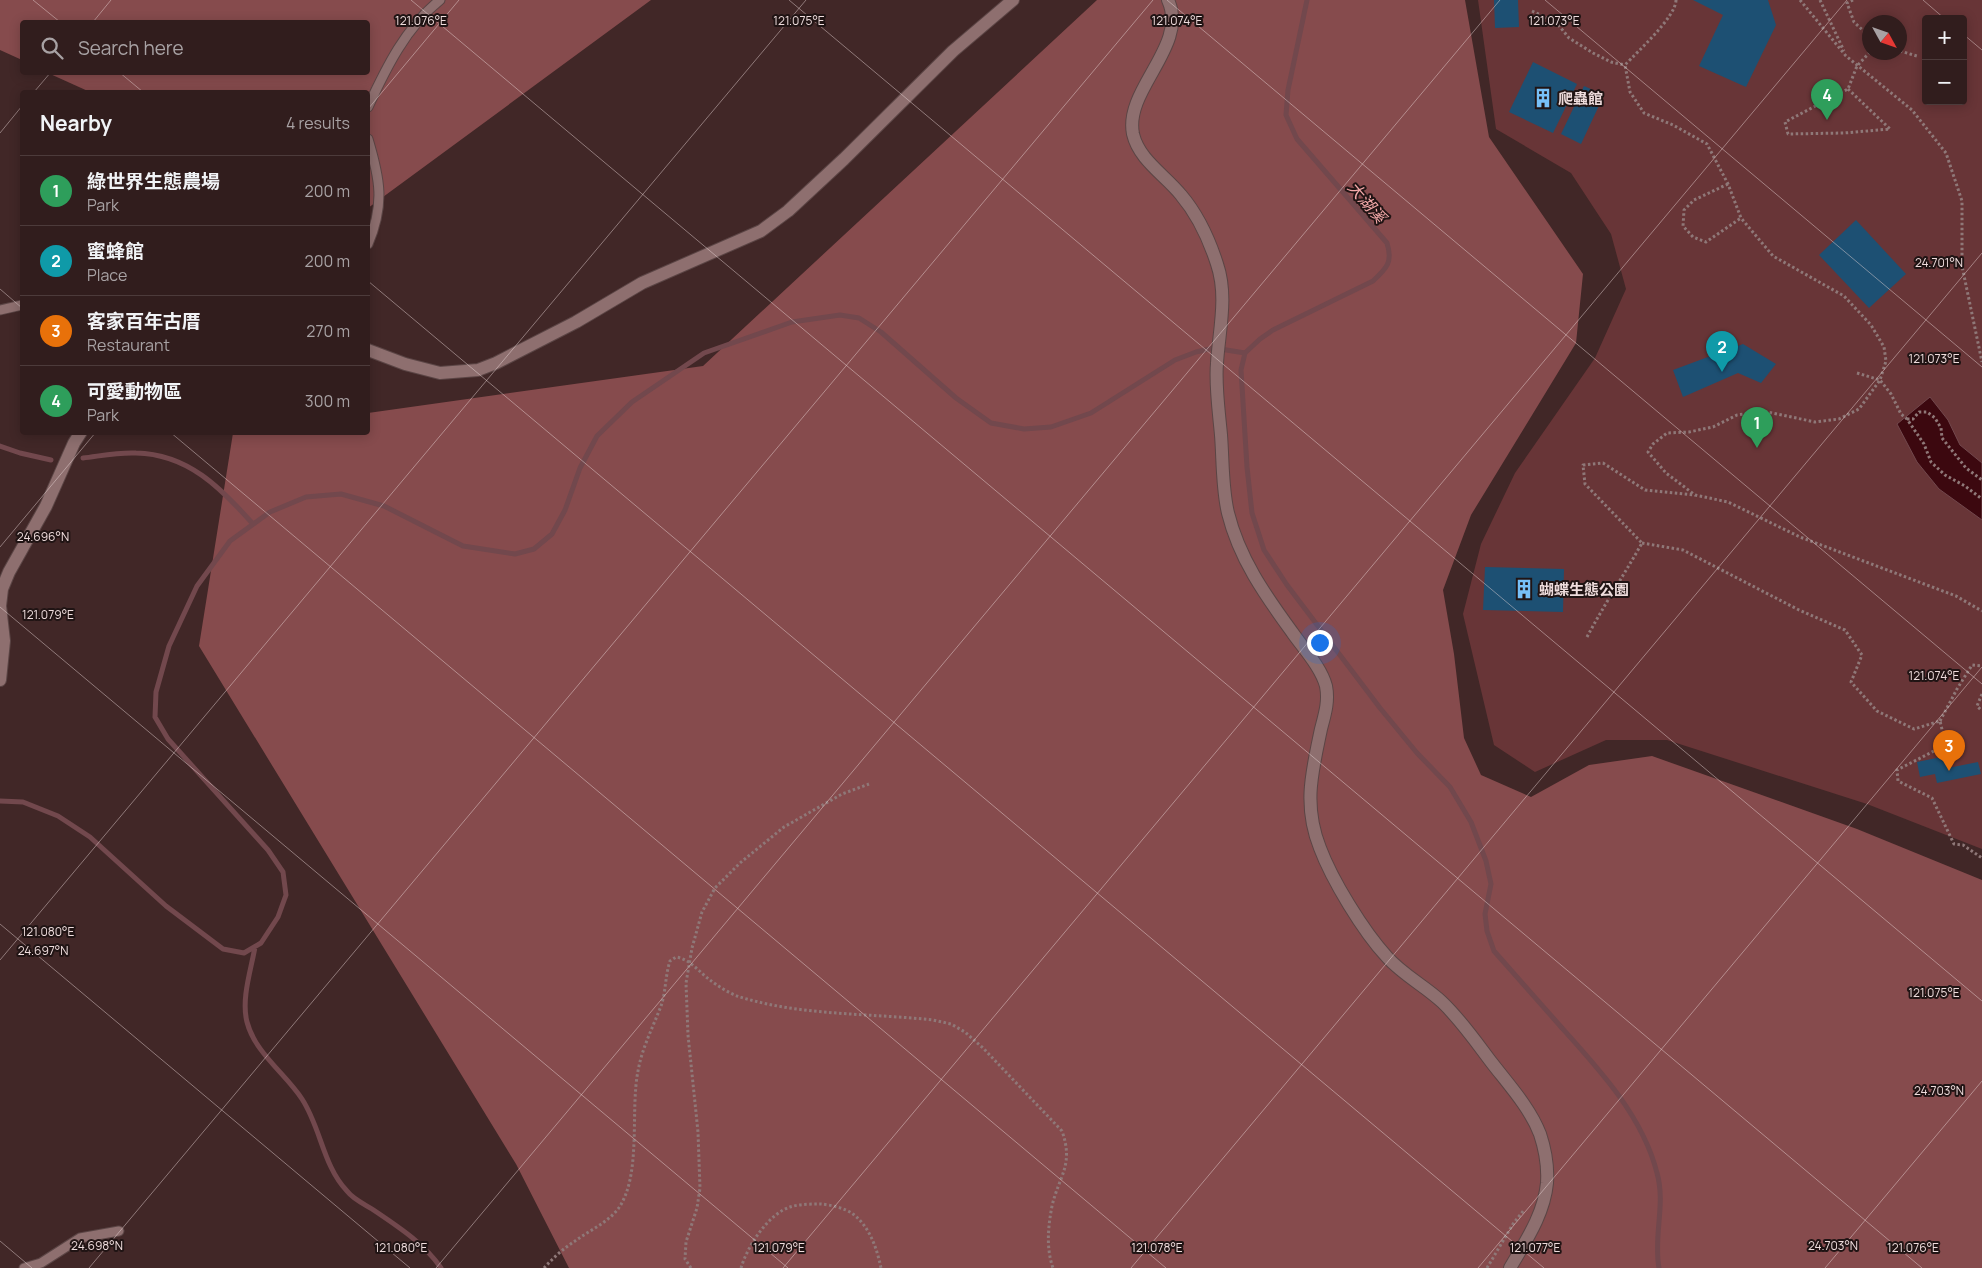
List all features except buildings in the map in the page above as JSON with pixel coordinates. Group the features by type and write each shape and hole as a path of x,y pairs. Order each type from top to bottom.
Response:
{"street":[{"path":"370,351 405,364 440,373 478,370 576,322 642,283 761,231 788,211 954,51 1013,0"},
{"path":"1168,0 1171,6 1172,30 1164,50 1136,103 1132,131 1139,151 1182,195 1204,228 1219,269 1223,318 1217,360 1228,511 1240,549 1262,592 1319,670 1326,686 1327,706 1309,786 1311,815 1319,847 1339,887 1376,945 1405,974 1442,1002 1462,1024 1524,1104 1540,1133 1546,1159 1547,1182 1542,1205 1532,1230 1510,1268"},
{"path":"0,680 4,641 0,606 2,589 14,563 46,506 79,435"}],"lane":[{"path":"370,103 383,74 408,35 422,16 440,0"},
{"path":"370,146 378,172 380,194 370,237"},
{"path":"0,310 20,305"},
{"path":"24,1268 41,1263 80,1238 119,1231"}],"path":[{"path":"1624,65 1667,19 1676,4 1676,0"},
{"path":"1800,0 1846,56 1912,110 1946,153 1962,201 1962,266 1982,362"},
{"path":"1820,0 1846,56"},
{"path":"1853,0 1847,3 1854,22 1862,30"},
{"path":"1532,11 1556,22 1570,38 1593,53 1611,62 1624,65"},
{"path":"1907,53 1917,56"},
{"path":"1848,88 1890,130 1788,134 1785,122 1848,88 1857,66 1863,60"},
{"path":"1624,65 1630,92 1644,113 1708,144 1728,184 1741,218 1773,256 1844,296 1871,325 1884,347 1886,361 1880,380 1859,409 1839,419 1815,422 1763,411 1737,415 1713,426 1689,432 1667,433 1653,444 1648,452 1666,473 1695,496"},
{"path":"1728,184 1694,200 1684,210 1684,226 1693,237 1706,242 1741,218"},
{"path":"1857,373 1880,380 1891,394 1901,414 1907,419 1924,444 1931,462 1945,475 1965,486 1982,500"},
{"path":"1907,419 1913,419 1919,412 1927,412 1935,418 1941,428 1942,438 1966,468 1982,480"},
{"path":"1982,611 1956,596 1800,537 1728,502 1645,490 1603,463 1583,465 1585,484 1642,543 1683,550 1799,610 1845,630 1862,655 1851,682 1877,711 1914,729 1940,720 1972,665 1982,666"},
{"path":"1587,637 1609,596 1622,578 1642,543"},
{"path":"1568,589 1609,596"},
{"path":"1982,694 1977,706 1982,711"},
{"path":"1940,720 1945,742 1936,750 1897,770 1898,781 1932,798 1954,844 1963,845 1982,858"},
{"path":"690,1268 685,1258 686,1242 697,1208 700,1188 698,1132 688,1035 686,983 702,912 715,888 740,862 784,827 842,794 869,784"},
{"path":"544,1268 576,1240 607,1221 619,1208 626,1192 631,1168 634,1097 642,1054 662,1004 670,961 676,957 690,963 710,980 737,997 777,1007 933,1020 951,1024 965,1032 983,1048 1062,1131 1068,1155 1064,1176 1052,1205 1048,1251 1053,1268"},
{"path":"1487,1268 1513,1224 1530,1203"},
{"path":"741,1268 755,1238 772,1218 790,1207 812,1204 833,1206 852,1213 866,1227 878,1252 881,1268"}],"shaded area":[{"path":"0,0 651,0 370,207 370,90 86,90 52,75 370,75 370,20 20,20 20,59 0,50"},
{"path":"1097,0 1465,0 1489,137 1583,274 1576,343 1471,515 1443,590 1454,654 1464,738 1481,775 1531,797 1589,765 1652,756 1857,829 1982,880 1982,1268 569,1268 516,1164 199,646 233,435 370,435 370,413 703,366"},
{"path":"1478,0 1982,0 1982,849 1867,804 1667,740 1606,740 1535,772 1494,745 1463,614 1481,544 1515,473 1595,358 1626,289 1611,234 1571,173 1496,129"},
{"path":"1930,397 1948,420 1960,445 1982,463 1982,520 1939,489 1917,462 1897,424"}],"waterway":[{"name":"大湖溪","path":"1245,353 1273,330 1373,281 1382,272 1389,260 1387,243 1297,139 1286,115 1288,90 1307,0"},
{"path":"0,801 23,802 58,816 90,837 166,906 223,949 244,953 261,943 278,917 286,895 283,872 268,850 168,739 155,717 156,692 169,646 197,586 230,541 270,512 306,497 341,494 384,506 463,546 515,554 534,549 552,534 565,510 580,468 597,436 632,402 704,353 792,322 840,315 859,318 881,332 956,398 991,423 1024,429 1051,427 1091,413 1175,360 1196,352 1214,348 1245,353"},
{"path":"1245,353 1241,370 1247,467 1252,513 1264,550 1287,585 1380,708 1417,753 1450,787 1471,822 1486,861 1491,884 1485,914 1487,931 1494,951 1591,1060 1619,1095 1642,1133 1657,1173 1659,1185 1660,1209 1657,1244 1659,1268"},
{"path":"0,446 51,460"},
{"path":"83,458 130,453 155,455 172,459 202,475 216,486 253,524"},
{"path":"255,947 247,985 245,1013 251,1033 257,1044 302,1099 314,1122 327,1159 339,1181 349,1194 410,1235 441,1268"}],"place":[{"name":"爬蟲館","path":"1543,98"},
{"name":"可愛動物區","path":"1827,120"},
{"name":"蜜蜂館","path":"1722,372"},
{"name":"綠世界生態農場","path":"1757,448"},
{"name":"蝴蝶生態公園","path":"1524,589"},
{"name":"客家百年古厝","path":"1949,771"}]}
